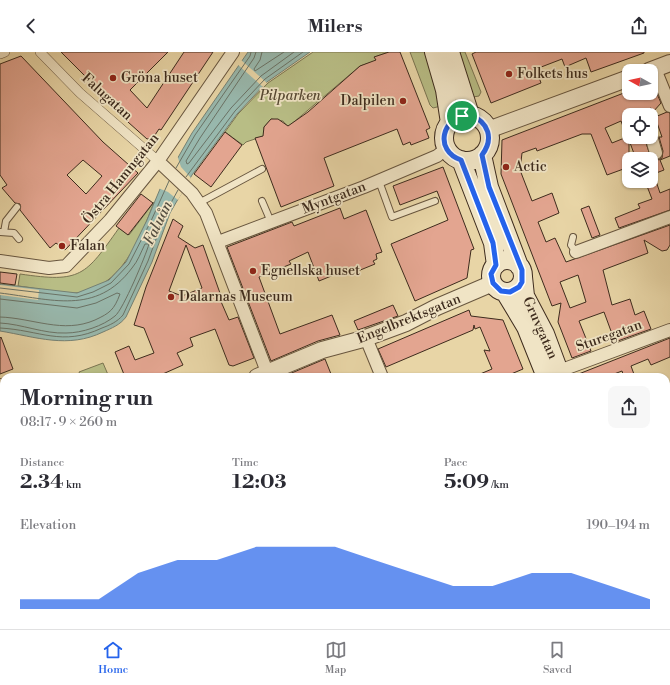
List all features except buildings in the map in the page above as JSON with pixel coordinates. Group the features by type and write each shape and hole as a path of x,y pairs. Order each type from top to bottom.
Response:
{"main road":[{"path":"434,52 445,90 450,123"},
{"path":"450,52 470,115"},
{"path":"470,115 484,123 488,130 489,139 487,148 482,155 472,160 461,160 453,156 446,149 444,140 445,131 455,118 470,115"},
{"name":"Gruvgatan","path":"482,155 486,177 502,210 521,271 525,296 545,334 551,373"},
{"path":"461,160 493,243 496,265"},
{"path":"505,260 515,262 521,271 519,287 510,292 499,288 491,274 496,265 505,260"},
{"name":"Gruvgatan","path":"499,288 526,327 549,373"}],"street":[{"path":"0,54 5,52"},
{"name":"Falugatan","path":"40,52 96,107 158,161"},
{"name":"Östra Hamngatan","path":"0,261 49,268 66,266 110,220 158,161 232,52"},
{"path":"658,68 670,106"},
{"path":"488,130 622,81"},
{"name":"Myntgatan","path":"218,242 379,181 437,156 446,149"},
{"path":"158,161 168,169 199,203 206,213 225,261 264,373"},
{"path":"576,252 607,237 670,217"},
{"name":"Engelbrektsgatan","path":"272,373 322,350 366,338 499,288"},
{"name":"Sturegatan","path":"559,373 670,330"},
{"path":"366,338 380,373"}],"lane":[{"path":"199,203 262,169"},
{"path":"379,181 392,217 435,201"},
{"path":"262,200 271,222"},
{"path":"17,207 6,221 2,232 14,233 19,239"},
{"path":"573,237 571,245 576,252"}],"green space":[{"name":"Pilparken","path":"313,52 389,52 375,57 377,65 372,62 360,66 288,127 283,121 271,119 264,127 264,136 246,142 243,145 225,132 238,114 268,83"},
{"path":"410,52 427,52 441,106 433,108 430,105"},
{"path":"457,52 465,52 481,92 479,96 473,97"},
{"path":"154,202 143,230 127,259 117,272 105,282 92,289 76,293 55,292 18,286 20,274 40,277 56,277 69,276 80,272 98,257 119,228 129,235"},
{"path":"103,363 107,373 79,373"}],"water":[{"name":"Faluån","path":"248,52 310,52 267,82 237,114 192,175 170,213 152,262 124,320 116,326 103,332 77,340 52,340 0,331 0,284 77,293 109,280 126,262 147,220 160,189 192,133"}],"pier":[{"path":"241,60 267,83 263,87 237,64"},
{"path":"177,155 181,167 191,178 178,200 168,192 158,188"},
{"path":"0,285 39,290 38,300 0,295"}],"place":[{"name":"Folkets hus","path":"509,74"},
{"name":"Gröna huset","path":"113,78"},
{"name":"Dalpilen","path":"403,101"},
{"name":"Actic","path":"506,167"},
{"name":"Falan","path":"62,246"},
{"name":"Egnellska huset","path":"253,271"},
{"name":"Dalarnas Museum","path":"171,297"}],"route":[{"path":"470,115 478,118 484,123 488,130 489,139 487,148 482,155 486,177 519,266 522,270 523,277 519,287 510,292 501,291 493,283 491,274 496,265 493,243 461,160 457,159 446,149 444,140 445,131 455,118 462,116 470,115"}]}
